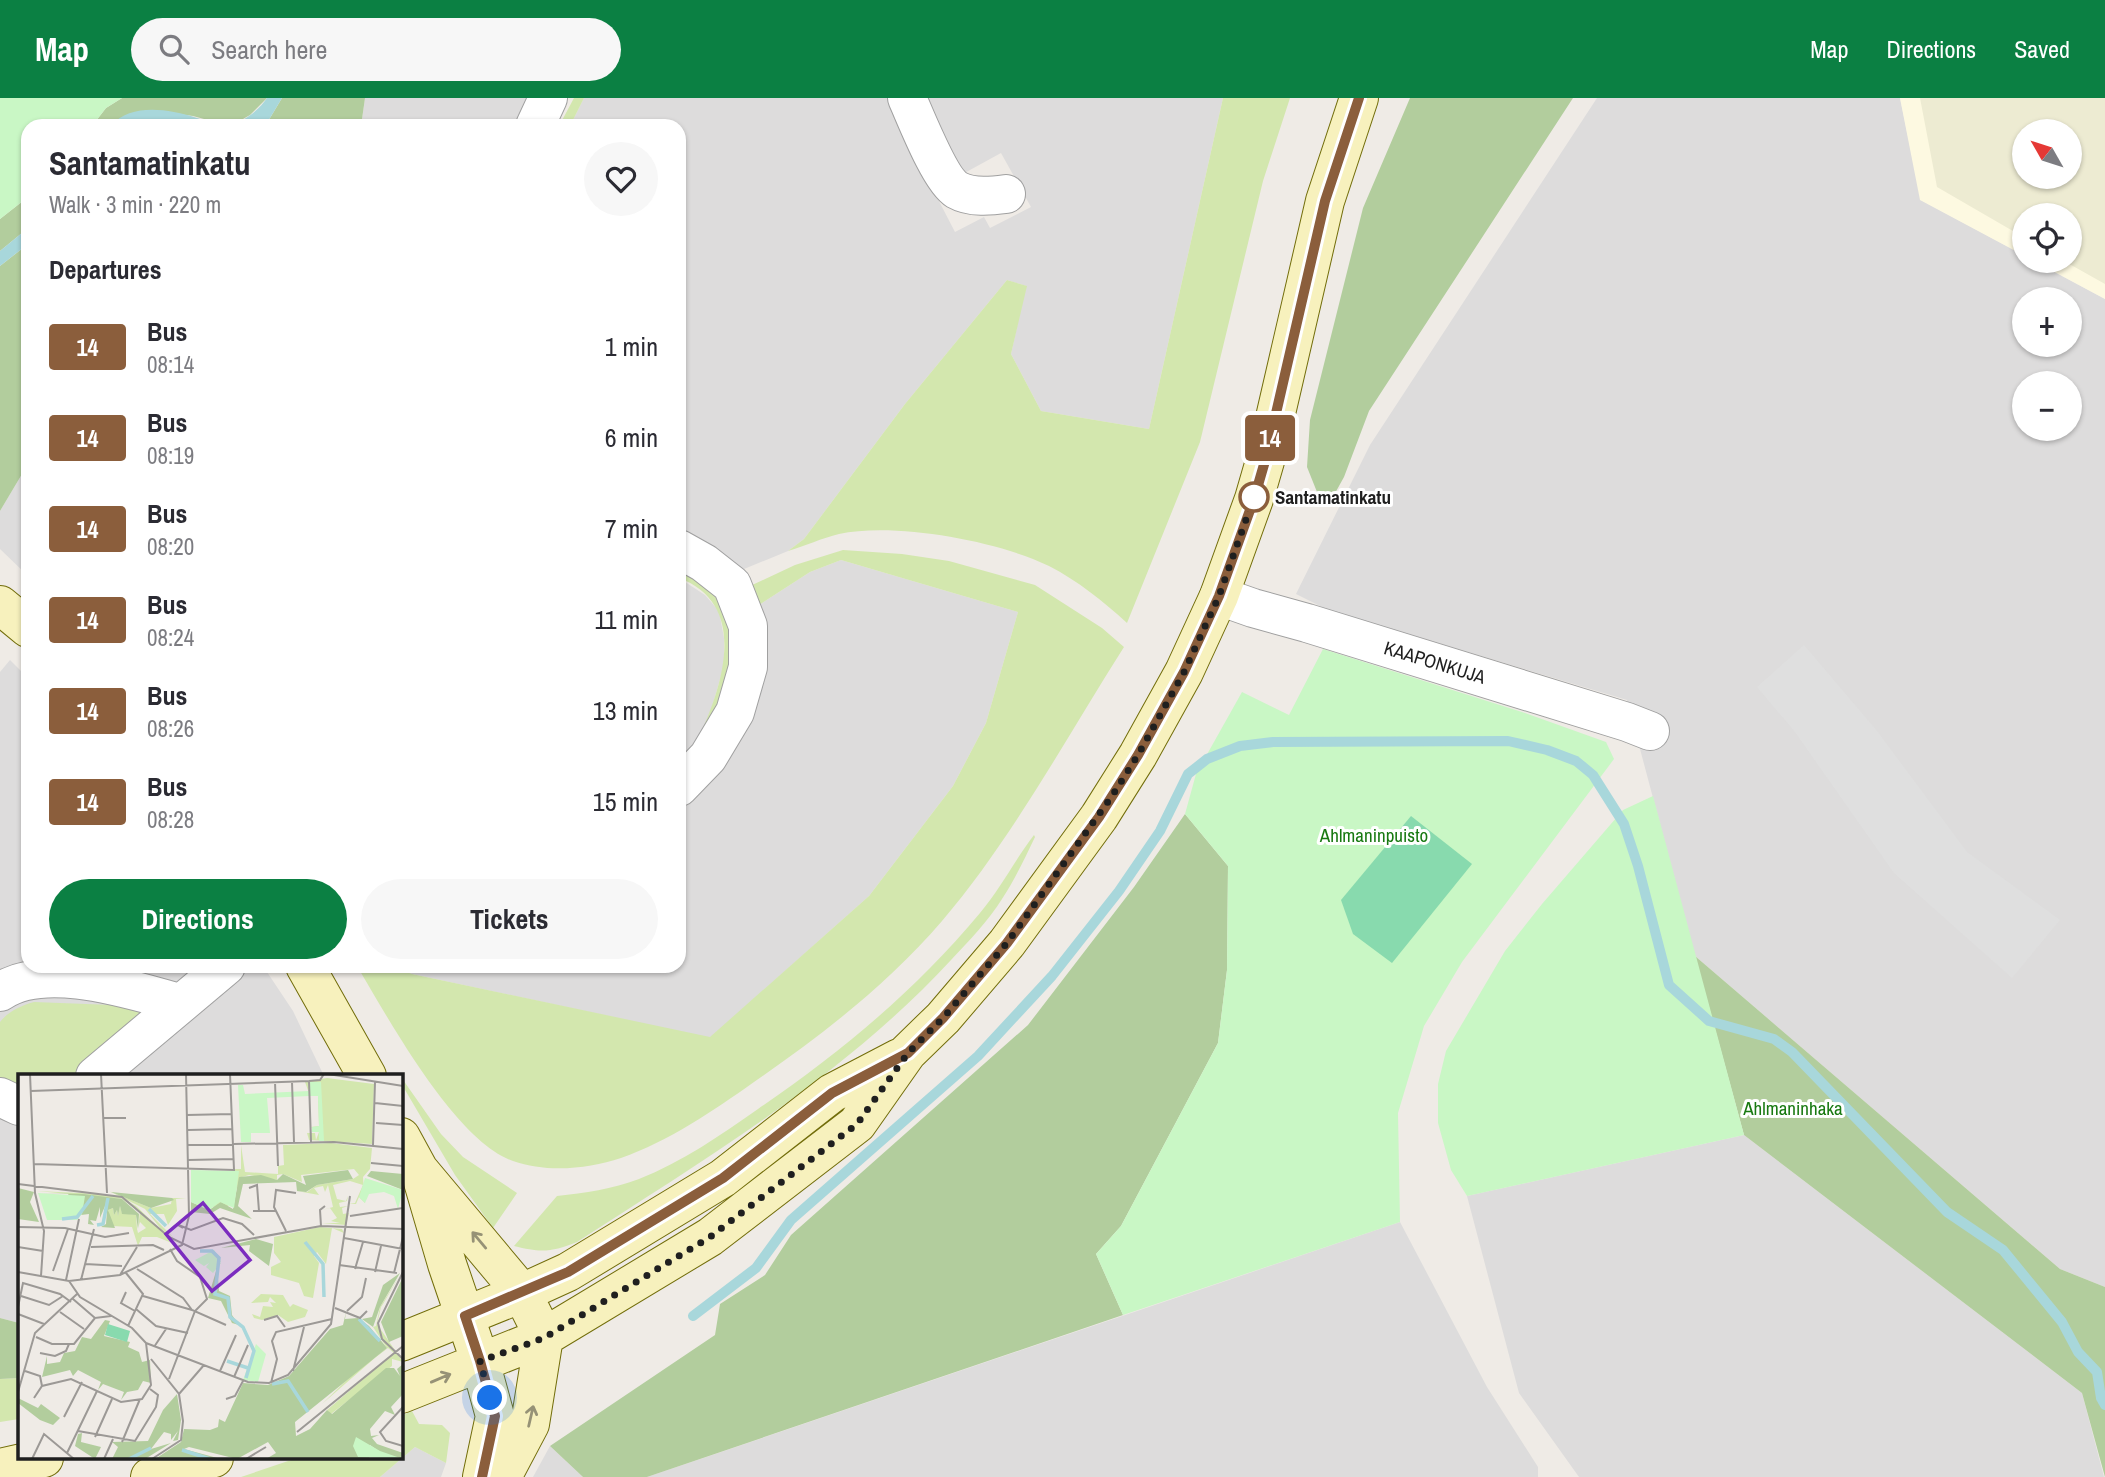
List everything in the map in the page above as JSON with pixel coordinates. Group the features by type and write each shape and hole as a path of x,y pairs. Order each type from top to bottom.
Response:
{"main road":[{"path":"402,1394 544,1338 710,1237 857,1124 908,1053 943,1018 1007,943 1099,817 1138,755 1184,672 1219,596 1265,461 1325,201 1359,98"},
{"path":"0,605 21,622"},
{"path":"309,973 366,1074"},
{"path":"402,1342 568,1272 723,1178 832,1093 908,1053"},
{"path":"402,1138 419,1170 495,1416 482,1477"},
{"path":"419,1170 522,1293 544,1338 530,1424 502,1477"},
{"path":"0,1468 35,1460"},
{"path":"150,1477 208,1460"}],"street":[{"path":"538,119 548,98"},
{"path":"906,98 951,185 962,192 975,195 1006,194"},
{"path":"686,554 704,563 732,585 748,626 748,667 735,712 708,757 686,780"},
{"name":"KAAPONKUJA","path":"1219,596 1650,731"},
{"path":"97,1074 217,973"},
{"path":"0,992 30,979 64,978 93,982 180,1003"},
{"path":"0,1097 18,1106"}],"shaded area":[{"path":"365,98 529,98 518,119 362,119"},
{"path":"584,98 890,98 899,124 955,232 984,217 990,228 1031,207 1001,153 959,176 922,98 1223,98 1149,429 1041,411 1011,354 1026,286 1007,280 905,404 804,539 788,551 744,569 686,538 686,119 574,119"},
{"path":"1597,98 1900,98 1921,200 2012,249 2012,273 2056,273 2105,299 2105,1287 2060,1269 1695,956 1627,700 1328,610 1296,594 1370,445"},
{"path":"1900,98 2105,98 2105,299 2056,273 2082,273 2082,203 2012,203 2012,249 1920,200"},
{"path":"1920,98 2105,98 2105,284 2082,271 2082,203 2012,203 2012,230 1937,187"},
{"path":"21,476 21,569 0,549 0,511"},
{"path":"841,560 1018,612 986,723 953,786 869,896 710,1038 410,973 686,973 686,788 759,605 810,572"},
{"path":"686,583 705,595 719,611 724,638 724,665 711,711 700,735 686,755"},
{"path":"1804,645 1877,731 1967,852 2060,920 2012,978 1894,873 1795,732 1757,687"},
{"path":"10,660 21,671 21,973 268,973 293,1011 323,1074 18,1074 18,1323 0,1318 0,672"},
{"path":"1744,1135 2082,1393 2104,1477 1579,1477 1519,1393 1467,1196"},
{"path":"1400,1222 1487,1387 1538,1467 1538,1477 647,1477"},
{"path":"550,1446 583,1477 533,1477"},
{"path":"415,1447 446,1463 441,1477 380,1477"}],"green space":[{"path":"0,98 122,98 106,108 97,119 21,119 21,202 0,219"},
{"path":"122,98 267,98 243,119 204,119 147,110 122,119 97,119 106,108"},
{"path":"282,98 365,98 362,119 270,118"},
{"path":"574,98 584,98 574,119 563,119"},
{"path":"1223,98 1290,98 1263,181 1200,442 1127,623 1090,592 1049,566 975,542 917,532 862,531 839,534 788,551 804,539 905,404 1007,280 1027,286 1011,354 1041,411 1149,429"},
{"path":"1410,98 1573,98 1369,411 1344,477 1334,495 1319,497 1307,467 1310,420 1363,208"},
{"path":"21,202 21,234 0,251 0,219"},
{"path":"21,250 21,476 0,511 0,266"},
{"path":"843,550 902,554 949,561 1035,585 1102,628 1124,647 992,856 942,921 877,987 779,1064 707,1114 656,1143 621,1158 581,1167 540,1167 513,1161 491,1149 446,1104 425,1076 361,973 410,973 710,1037 869,896 953,786 986,723 1018,612 841,560 810,572 759,605 750,586 795,565"},
{"path":"686,570 704,582 724,605 731,644 729,675 722,702 700,735 716,693 724,647 722,626 715,606 701,590 686,582"},
{"name":"Ahlmaninpuisto","path":"1323,649 1525,713 1606,742 1614,759 1462,962 1424,1026 1398,1113 1400,1222 1123,1315 1096,1254 1121,1226 1218,1043 1227,970 1228,866 1185,814 1196,774 1242,692 1289,715"},
{"path":"1653,796 1744,1135 1467,1196 1451,1170 1438,1123 1438,1084 1446,1051 1505,951 1542,904 1623,810"},
{"path":"1185,814 1228,866 1227,970 1218,1043 1121,1226 1096,1254 1123,1315 647,1477 583,1477 550,1446 715,1335 720,1304 765,1275 791,1235 1028,1025 1134,887"},
{"path":"1411,816 1472,864 1392,963 1353,934 1341,900"},
{"path":"1034,835 1011,884 978,931 910,1002 820,1078 725,1146 577,1242 546,1250 514,1246 557,1196 619,1185 671,1165 744,1119 848,1043 930,969 987,904"},
{"name":"Ahlmaninhaka","path":"1695,956 2060,1269 2105,1287 2105,1477 2082,1393 1744,1135"},
{"path":"34,1002 138,1006 147,1012 76,1074 18,1074 18,1089 0,1077 0,1022 24,1005"},
{"path":"402,1078 441,1134 463,1157 517,1193 493,1228 455,1175 402,1085"},
{"path":"0,1318 18,1323 18,1378 0,1379"},
{"path":"18,1378 18,1419 0,1422 0,1379"},
{"path":"412,1411 419,1424 442,1425 450,1433 446,1463 415,1447 402,1458 402,1416"},
{"path":"291,1460 400,1460 380,1477 241,1477"}],"water":[{"path":"267,98 282,98 269,119 244,119"},
{"path":"150,110 184,114 199,119 119,119 128,114"},
{"path":"21,234 21,250 0,266 0,251"}],"waterway":[{"path":"693,1316 756,1268 791,1220 978,1056 1052,976 1119,891 1160,831 1188,774 1207,759 1240,746 1273,742 1508,741 1547,750 1576,761 1593,775 1624,824 1638,866 1669,985 1709,1021 1774,1039 1792,1052 1947,1212 2003,1250 2062,1322 2078,1352 2097,1372 2101,1398 2105,1405"}],"bus line":[{"name":"14","path":"482,1477 495,1416 465,1316 568,1272 723,1178 832,1093 908,1053 943,1018 1007,943 1099,817 1138,755 1184,672 1228,572 1265,461 1325,201 1359,98"}],"place":[{"name":"Santamatinkatu","path":"1254,497"}],"route":[{"path":"490,1398 480,1361 544,1338 710,1237 857,1124 908,1053 943,1018 1007,943 1099,817 1138,755 1184,672 1219,596 1254,497"}]}
